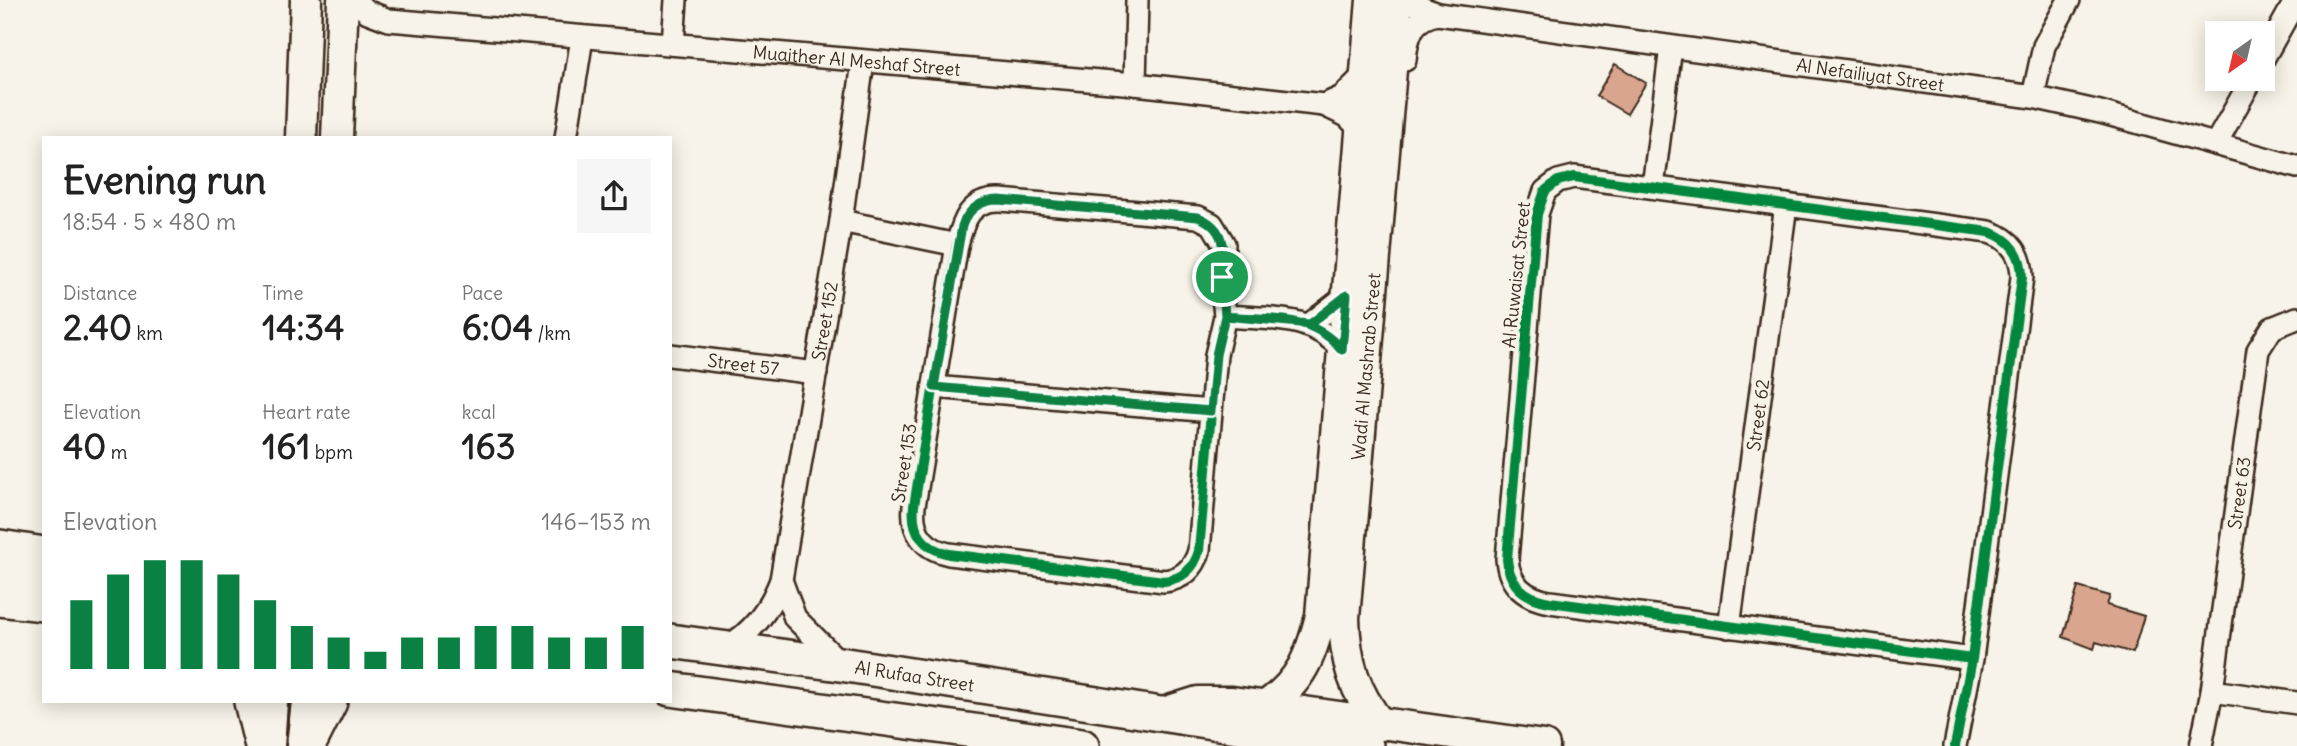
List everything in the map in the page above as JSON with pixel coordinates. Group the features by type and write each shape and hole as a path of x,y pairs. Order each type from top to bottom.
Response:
{"main road":[{"path":"0,547 42,554"},
{"path":"0,573 42,579"},
{"path":"0,599 42,604"},
{"name":"Al Rufaa Street","path":"672,641 1015,691 1156,716 1373,735"},
{"path":"672,662 910,696 963,696 1015,691"},
{"path":"672,690 1082,746"},
{"path":"251,703 262,746"},
{"path":"308,746 330,703"}],"street":[{"path":"301,136 306,0"},
{"path":"337,136 343,0"},
{"name":"Muaither Al Meshaf Street","path":"353,0 368,12 389,20 1135,84 1324,104 1374,133"},
{"path":"673,44 676,0"},
{"path":"1135,84 1138,0"},
{"name":"Wadi Al Mashrab Street","path":"1266,706 1301,675 1333,617 1374,133 1366,73 1372,0"},
{"name":"Wadi Al Mashrab Street","path":"1373,735 1333,617 1342,350 1347,295 1397,0"},
{"name":"Al Nefailiyat Street","path":"1411,0 1438,14 2033,97 2216,143 2297,167"},
{"path":"2033,97 2044,46 2069,0"},
{"path":"2275,46 2288,32 2297,0"},
{"path":"1374,133 1403,107 1406,46 1410,32 1419,20 1438,14"},
{"name":"Muaither Al Meshaf Street","path":"340,46 362,28 389,20"},
{"path":"566,136 582,38"},
{"path":"1653,187 1671,47"},
{"name":"Street 152","path":"724,649 757,624 773,602 781,580 841,221 863,62"},
{"path":"1324,104 1342,97 1366,73"},
{"path":"2216,143 2245,91"},
{"name":"Al Ruwaisat Street","path":"1955,746 1972,659 2022,277 2020,260 2012,245 1989,232 1653,187 1574,177 1551,185 1540,198 1508,569 1516,586 1540,600 1972,659"},
{"name":"Street 153","path":"992,200 1198,217 1218,230 1224,244 1225,316 1216,355 1199,551 1187,572 1164,581 949,554 930,548 918,535 913,516 957,245 968,213 979,204 992,200"},
{"name":"Street 62","path":"1730,627 1787,205"},
{"path":"841,221 957,245"},
{"path":"1310,324 1347,295"},
{"path":"1225,316 1310,324 1324,331 1342,350"},
{"name":"Street 63","path":"2201,746 2212,691 2258,350 2272,328 2297,318"},
{"name":"Street 57","path":"672,355 816,373"},
{"path":"934,387 1211,411"},
{"name":"Street 152","path":"781,580 795,618 840,664"},
{"path":"2212,691 2297,703"},
{"name":"Al Rufaa Street","path":"1156,716 1199,702 1266,706 1373,735 1544,746"},
{"path":"269,746 272,703"},
{"path":"302,746 307,703"}],"building":[{"path":"1615,64 1646,83 1627,114 1596,96"},
{"path":"2078,587 2110,596 2107,605 2144,616 2133,653 2096,642 2094,649 2063,637"}],"cycle path":[{"path":"1955,746 1972,659 2022,277 2020,262 2014,249 1989,232 1574,177 1558,181 1545,191 1537,214 1507,559 1511,576 1520,589 1533,597 1550,602 1972,659"},
{"path":"1000,200 1198,217 1212,224 1224,244 1222,285 1225,316 1216,355 1199,551 1190,568 1176,578 1164,581 949,554 926,543 917,531 914,506 957,245 965,220 975,207 981,203 1000,200"}],"route":[{"path":"1222,277 1222,237 1212,224 1198,217 985,201 968,213 962,226 934,387 1211,411 1217,348 1225,316 1310,324 1324,331 1342,350 1347,295 1324,316 1310,324 1225,316 1222,277"}]}
